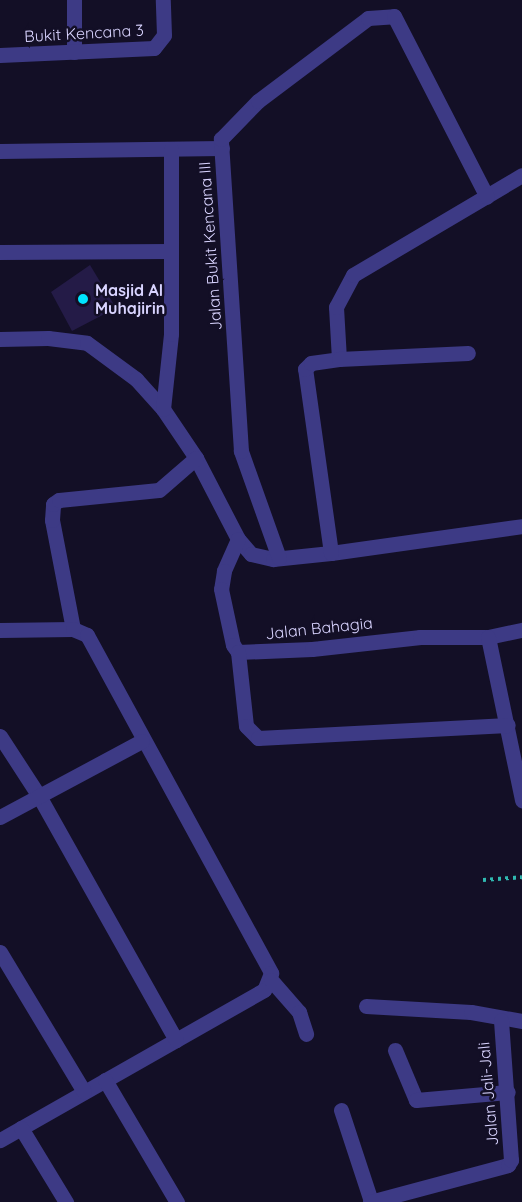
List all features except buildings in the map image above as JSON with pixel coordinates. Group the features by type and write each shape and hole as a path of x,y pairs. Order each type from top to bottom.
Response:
{"street":[{"path":"74,0 74,52"},
{"name":"Bukit Kencana 3","path":"0,55 154,48 164,35 163,0"},
{"name":"Jalan Bukit Kencana III","path":"279,558 241,451 221,139 258,101 368,18 394,16 487,197"},
{"path":"0,49 0,55"},
{"path":"0,151 222,148"},
{"path":"163,409 171,334 171,149"},
{"path":"339,359 336,307 353,275 522,175"},
{"path":"0,252 170,251"},
{"path":"0,339 48,338 87,343 136,379 163,409 196,458 238,539 251,554 279,558 331,553 522,526"},
{"path":"331,553 304,374 311,363 339,359 468,353"},
{"path":"73,629 52,520 53,504 59,500 159,490 196,458"},
{"path":"238,539 224,571 221,589 233,645 238,652 246,726 258,738 508,725"},
{"path":"0,630 73,629 87,635 142,741 268,963 271,980 299,1012 306,1034"},
{"name":"Jalan Bahagia","path":"238,652 312,649 420,637 488,637 522,630"},
{"path":"488,637 522,800"},
{"path":"0,736 39,796 176,1040"},
{"path":"0,817 142,741"},
{"path":"0,952 84,1092"},
{"path":"0,1140 264,990 271,980"},
{"path":"366,1006 471,1012 501,1020 522,1021"},
{"name":"Jalan Jali-Jali","path":"371,1202 420,1196 515,1164 511,1160 508,1092 501,1020"},
{"path":"395,1050 416,1100 508,1092"},
{"path":"105,1080 177,1202"},
{"path":"341,1110 371,1202"},
{"path":"21,1128 66,1202"}],"path":[{"path":"483,880 522,877"}],"place":[{"name":"Masjid Al Muhajirin","path":"83,299"}]}
